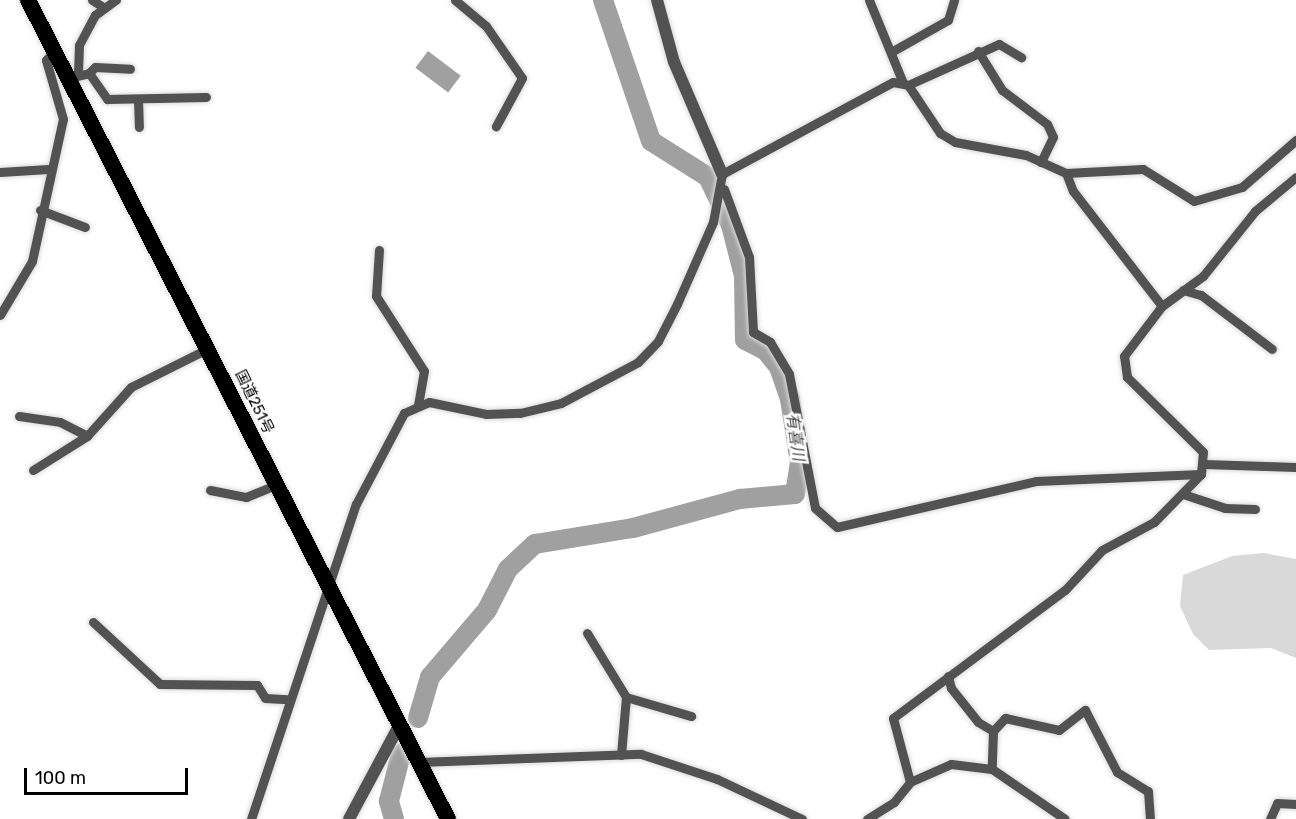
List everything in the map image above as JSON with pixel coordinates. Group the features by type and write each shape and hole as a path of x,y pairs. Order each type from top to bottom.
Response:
{"highway":[{"name":"国道251号","path":"27,0 54,52 73,75 326,588 400,724 448,819"}],"street":[{"path":"93,0 105,8"},
{"path":"116,0 105,8 79,45 73,75 89,73 94,68 130,69"},
{"path":"455,0 486,26 522,78 496,126"},
{"path":"657,0 674,62 722,174 725,201 749,257 753,332 770,342 789,374 815,508 823,518 837,527 1036,481 1201,474"},
{"path":"869,0 905,84 940,133 955,142 1041,162 1066,173 1143,169 1204,202 1242,187 1296,140"},
{"path":"891,52 948,20 954,0"},
{"path":"722,174 893,82 905,84 999,44 1021,57"},
{"path":"978,51 1002,90 1047,124 1053,137 1041,162"},
{"path":"0,315 32,261 48,170 63,119 46,60 54,52"},
{"path":"89,73 108,99 206,97"},
{"path":"138,100 139,127"},
{"path":"0,172 48,170"},
{"path":"1066,173 1073,190 1161,306"},
{"path":"418,404 520,413 561,403 612,380 658,341 713,222 721,192 722,174"},
{"path":"910,782 893,718 1065,590 1102,550 1154,522 1201,474 1204,464 1203,452 1123,367 1124,356 1161,306 1203,276 1255,211 1296,177"},
{"path":"40,210 85,227"},
{"path":"251,819 287,699 361,494 396,424 418,404 424,371 376,296 379,250"},
{"path":"1183,290 1201,295 1272,349"},
{"path":"33,470 87,435 131,387 207,349"},
{"path":"19,416 60,422 87,435"},
{"path":"1204,464 1296,467"},
{"path":"210,490 246,497 275,485"},
{"path":"1183,494 1225,508 1255,510"},
{"path":"93,622 160,684 257,685 265,698 287,699"},
{"path":"587,633 626,697 621,755"},
{"path":"948,676 978,722 993,730"},
{"path":"626,697 691,716"},
{"path":"992,769 993,730 1005,718 1059,730 1085,710 1117,772 1148,791 1150,819"},
{"path":"349,819 400,724"},
{"path":"419,762 641,754 695,771 802,819"},
{"path":"867,819 894,802 910,782 951,764 992,769 1065,819"},
{"path":"1270,819 1277,802 1296,804"}],"shaded area":[{"path":"428,51 461,76 448,92 415,68"},
{"path":"1264,553 1296,559 1296,658 1271,648 1209,650 1193,634 1180,606 1183,575 1232,556"}],"waterway":[{"name":"有喜川","path":"418,718 430,677 487,610 508,569 535,544 633,528 740,499 795,494 800,463 790,399 779,367 765,350 745,340 744,276 731,225 708,177 651,141 603,0"},
{"name":"有喜川","path":"394,819 389,801 401,754"}]}
